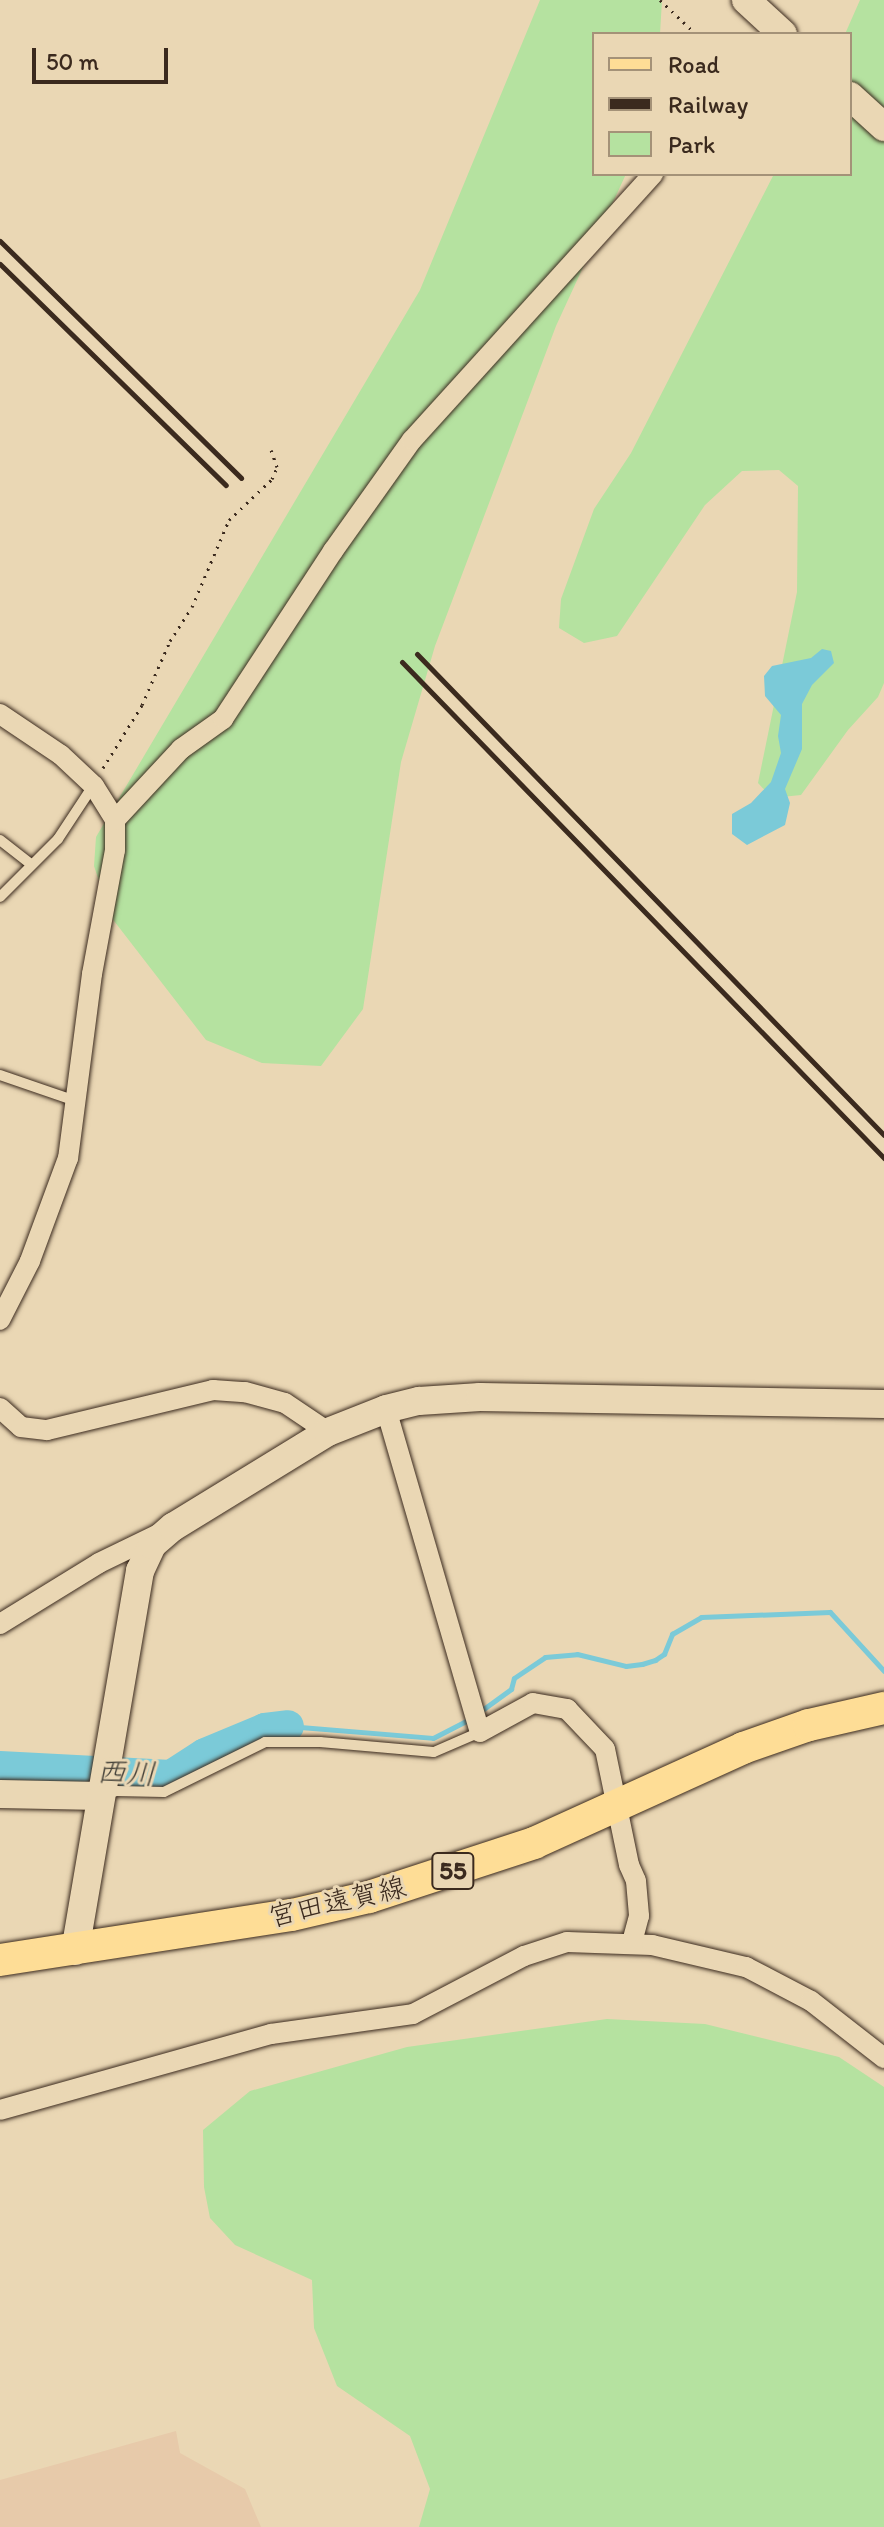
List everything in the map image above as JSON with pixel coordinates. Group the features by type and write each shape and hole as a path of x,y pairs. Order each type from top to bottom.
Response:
{"main road":[{"name":"宮田遠賀線","path":"0,1960 75,1951 292,1915 369,1897 534,1843 743,1748 809,1725 884,1708"}],"street":[{"path":"746,0 780,32"},
{"path":"852,98 884,127"},
{"path":"115,820 181,749 223,719 333,551 412,440 651,176"},
{"path":"0,714 61,755 94,786 115,820 115,850 92,974 68,1158 30,1261 0,1320"},
{"path":"0,1408 21,1427 47,1430 213,1390 245,1392 285,1403 328,1432"},
{"path":"0,1624 99,1563 173,1527 328,1432 386,1409 444,1397 884,1404"},
{"path":"386,1409 480,1732 533,1703 567,1709 605,1749 620,1806 629,1865 636,1881 639,1916 632,1942"},
{"path":"75,1951 140,1571 152,1545 173,1527"},
{"path":"0,1794 100,1796"},
{"path":"0,2110 271,2034 413,2014 524,1956 567,1942 632,1942 722,1960 759,1973 811,2001 884,2058"}],"lane":[{"path":"0,897 58,839 94,786"},
{"path":"0,840 31,864"},
{"path":"0,1075 76,1101"},
{"path":"100,1796 116,1791 164,1792 265,1742 320,1742 434,1752 480,1732"}],"path":[{"path":"660,0 694,32"},
{"path":"94,786 142,705 170,641 192,607 229,520 272,479 277,467 271,450"}],"shaded area":[{"path":"176,2431 180,2453 245,2489 261,2527 0,2527 0,2480"}],"green space":[{"path":"540,0 662,0 660,32 592,32 592,176 625,176 556,326 435,646 401,762 363,1009 321,1066 262,1063 206,1040 111,917 94,866 96,837 420,290"},
{"path":"860,0 884,0 884,683 878,697 848,730 801,795 772,798 758,783 797,592 798,486 779,470 742,471 705,505 617,636 584,643 559,628 561,599 594,509 631,453 773,176 852,176 852,32 846,32"},
{"path":"607,2019 705,2024 839,2057 884,2087 884,2527 419,2527 430,2489 410,2436 337,2386 314,2328 312,2280 235,2245 210,2218 204,2187 203,2130 250,2091 407,2047"}],"water":[{"path":"822,649 831,651 834,663 812,685 802,704 802,749 785,789 790,803 785,825 747,845 732,834 732,814 751,803 771,782 781,753 778,736 781,715 765,696 764,676 772,666 811,658"}],"waterway":[{"path":"478,1713 511,1689 514,1678 545,1657 577,1654 626,1666 642,1664 664,1654 672,1634 701,1617 830,1612 884,1671"},
{"path":"288,1726 433,1738 470,1719"},
{"name":"西川","path":"0,1767 171,1776 205,1754 265,1729 288,1726"}],"railway":[{"path":"0,241 241,478"},
{"path":"0,264 226,485"},
{"path":"417,654 884,1135"},
{"path":"402,662 884,1158"}]}
